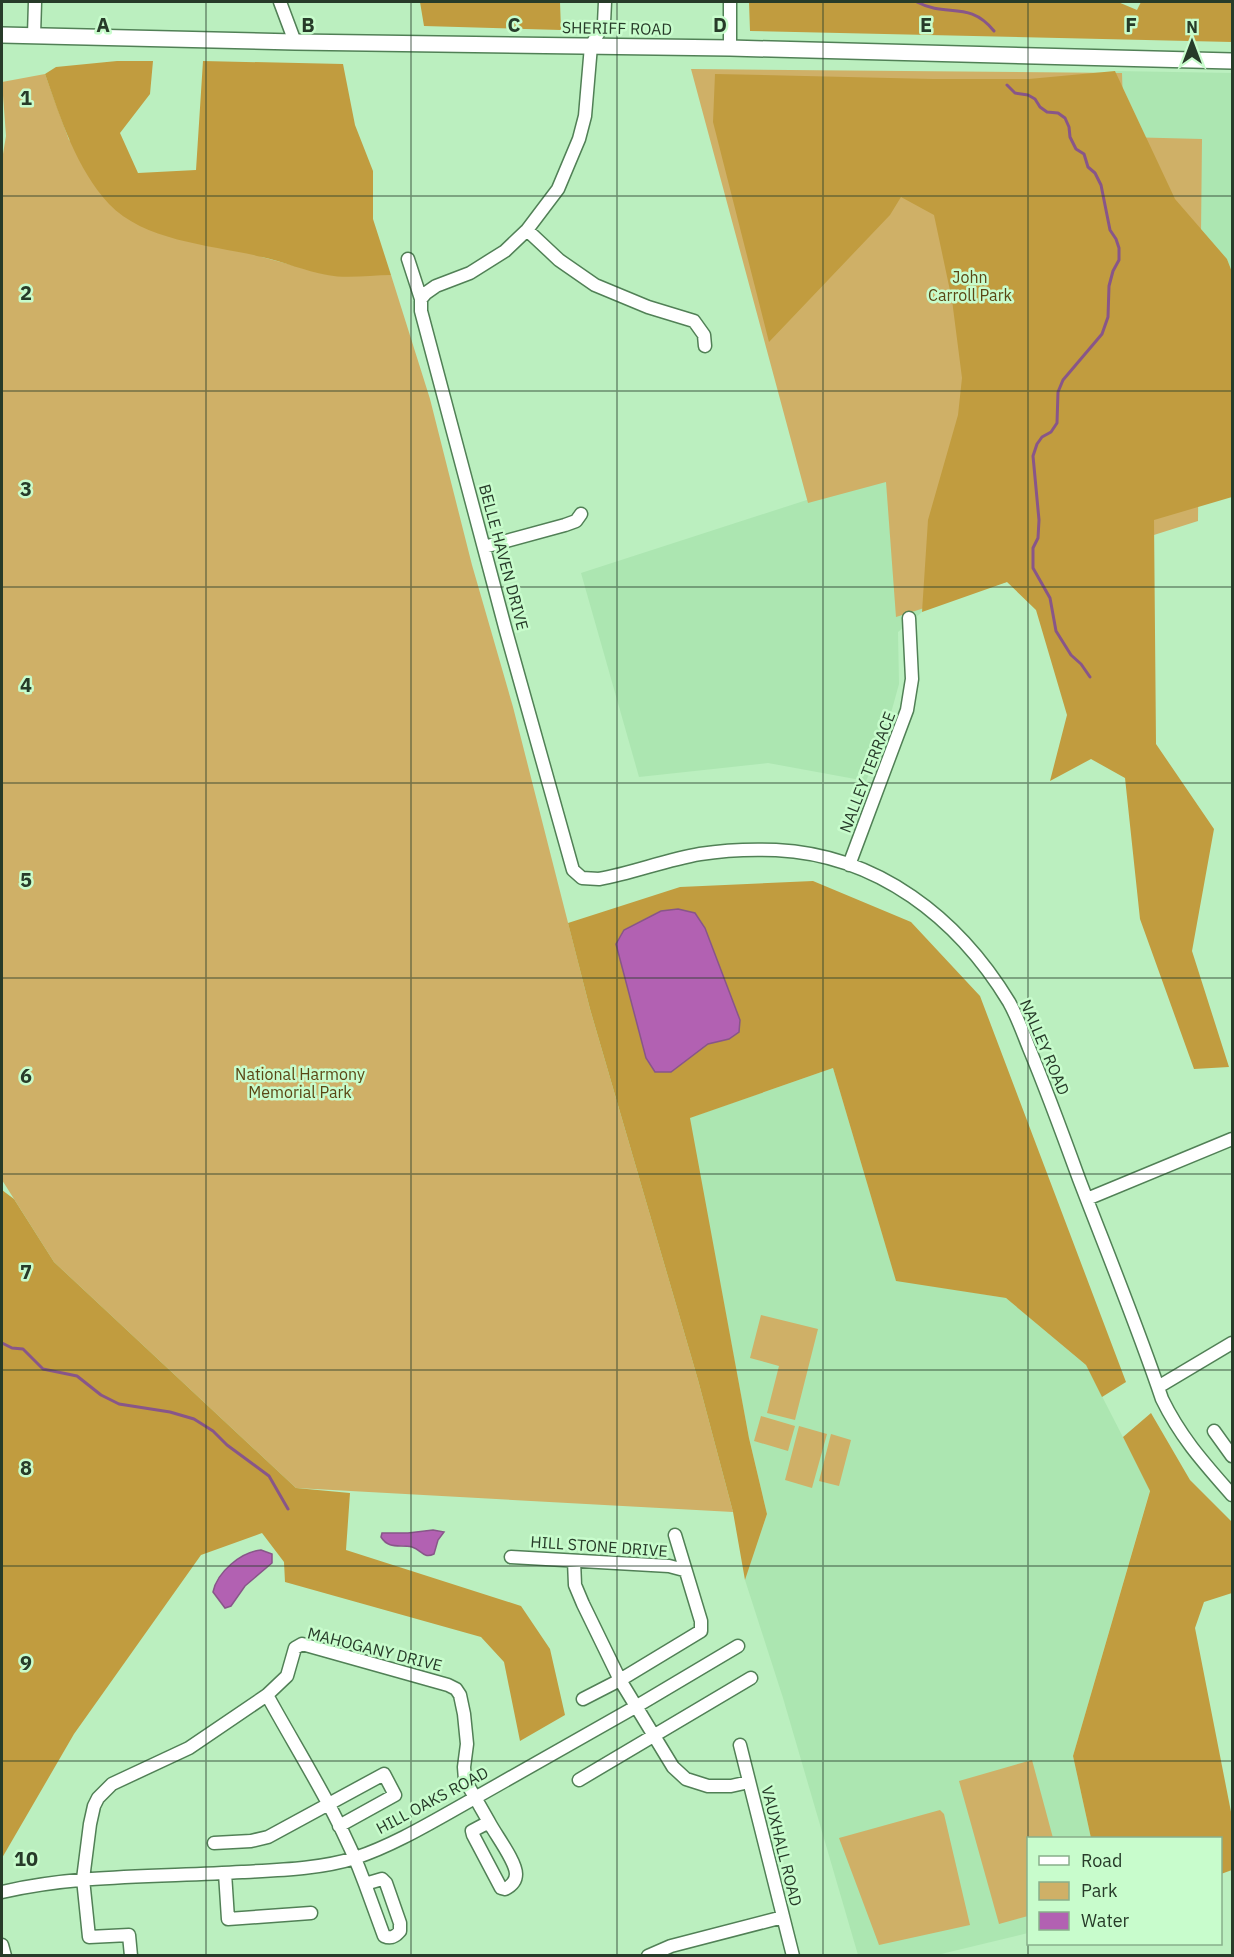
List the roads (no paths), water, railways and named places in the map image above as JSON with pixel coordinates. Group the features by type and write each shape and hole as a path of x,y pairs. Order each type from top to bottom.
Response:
{"main road":[{"name":"SHERIFF ROAD","path":"2,35 730,48 1233,61"}],"street":[{"path":"34,35 35,2"},
{"path":"280,2 296,42"},
{"path":"421,299 436,286 470,273 505,251 527,230 558,189 579,139 585,116 591,46 604,23 604,2"},
{"path":"730,2 730,48"},
{"path":"527,230 559,260 595,285 648,307 694,321 704,335 705,346"},
{"name":"BELLE HAVEN DRIVE","path":"408,259 421,299 421,310 570,864"},
{"path":"484,547 565,525 576,521 581,514"},
{"name":"NALLEY TERRACE","path":"849,865 908,710 912,679 909,618"},
{"name":"NALLEY ROAD","path":"570,864 579,876 592,880 609,878 699,854 728,851 789,851 809,854 849,865 892,884 926,906 964,942 1010,1004 1048,1093 1158,1387 1173,1420 1195,1454 1233,1495"},
{"path":"1087,1199 1233,1139"},
{"path":"1158,1387 1233,1343"},
{"path":"1214,1431 1233,1456"},
{"path":"583,1699 620,1680 701,1631 701,1621 675,1535"},
{"name":"HILL STONE DRIVE","path":"511,1557 669,1566 684,1570"},
{"path":"574,1561 574,1576 578,1593 620,1680 673,1767 692,1782 708,1786 721,1787 748,1782"},
{"name":"MAHOGANY DRIVE","path":"131,1956 129,1935 89,1937 83,1880 87,1838 94,1806 105,1790 189,1748 267,1695 284,1680 295,1648 302,1644 448,1685 458,1691 462,1701 467,1744 464,1777 475,1797"},
{"name":"HILL OAKS ROAD","path":"2,1892 42,1884 83,1880 297,1868 355,1858 420,1829 738,1646"},
{"path":"579,1780 751,1678"},
{"path":"267,1695 339,1826 365,1884"},
{"name":"VAUXHALL ROAD","path":"740,1745 793,1956"},
{"path":"214,1844 268,1837 384,1774 395,1795 339,1826"},
{"path":"475,1797 489,1821 515,1868 516,1877 511,1886 505,1889 501,1888 472,1835 472,1831 489,1821"},
{"path":"225,1873 228,1919 311,1913"},
{"path":"648,1956 670,1946 783,1917"},
{"path":"2,1945 5,1956"}],"water":[{"path":"678,909 695,913 705,928 740,1020 739,1032 729,1039 708,1044 671,1072 655,1072 646,1058 616,944 624,930 661,911"},
{"path":"433,1530 444,1532 438,1540 434,1554 430,1555 425,1555 412,1547 388,1544 381,1537 382,1533"},
{"path":"261,1550 272,1554 272,1563 245,1586 231,1606 225,1608 213,1592 219,1577 238,1559"}],"waterway":[{"path":"917,2 928,7 967,12 985,22 994,31"},
{"path":"1007,85 1015,93 1028,95 1035,99 1047,112 1058,113 1065,118 1076,149 1084,154 1088,167 1095,173 1101,185 1110,230 1119,248 1119,260 1109,286 1108,317 1102,334 1063,380 1058,392 1057,423 1051,432 1042,437 1033,456 1039,520 1038,538 1033,548 1033,568 1050,598 1056,631 1071,655 1090,677"},
{"path":"2,1343 12,1348 23,1349 43,1369 77,1376 101,1395 119,1404 170,1412 194,1419 213,1431 227,1445 269,1476 288,1509"}],"park label":[{"name":"John Carroll Park","path":"970,286"},
{"name":"National Harmony Memorial Park","path":"300,1083"}]}
